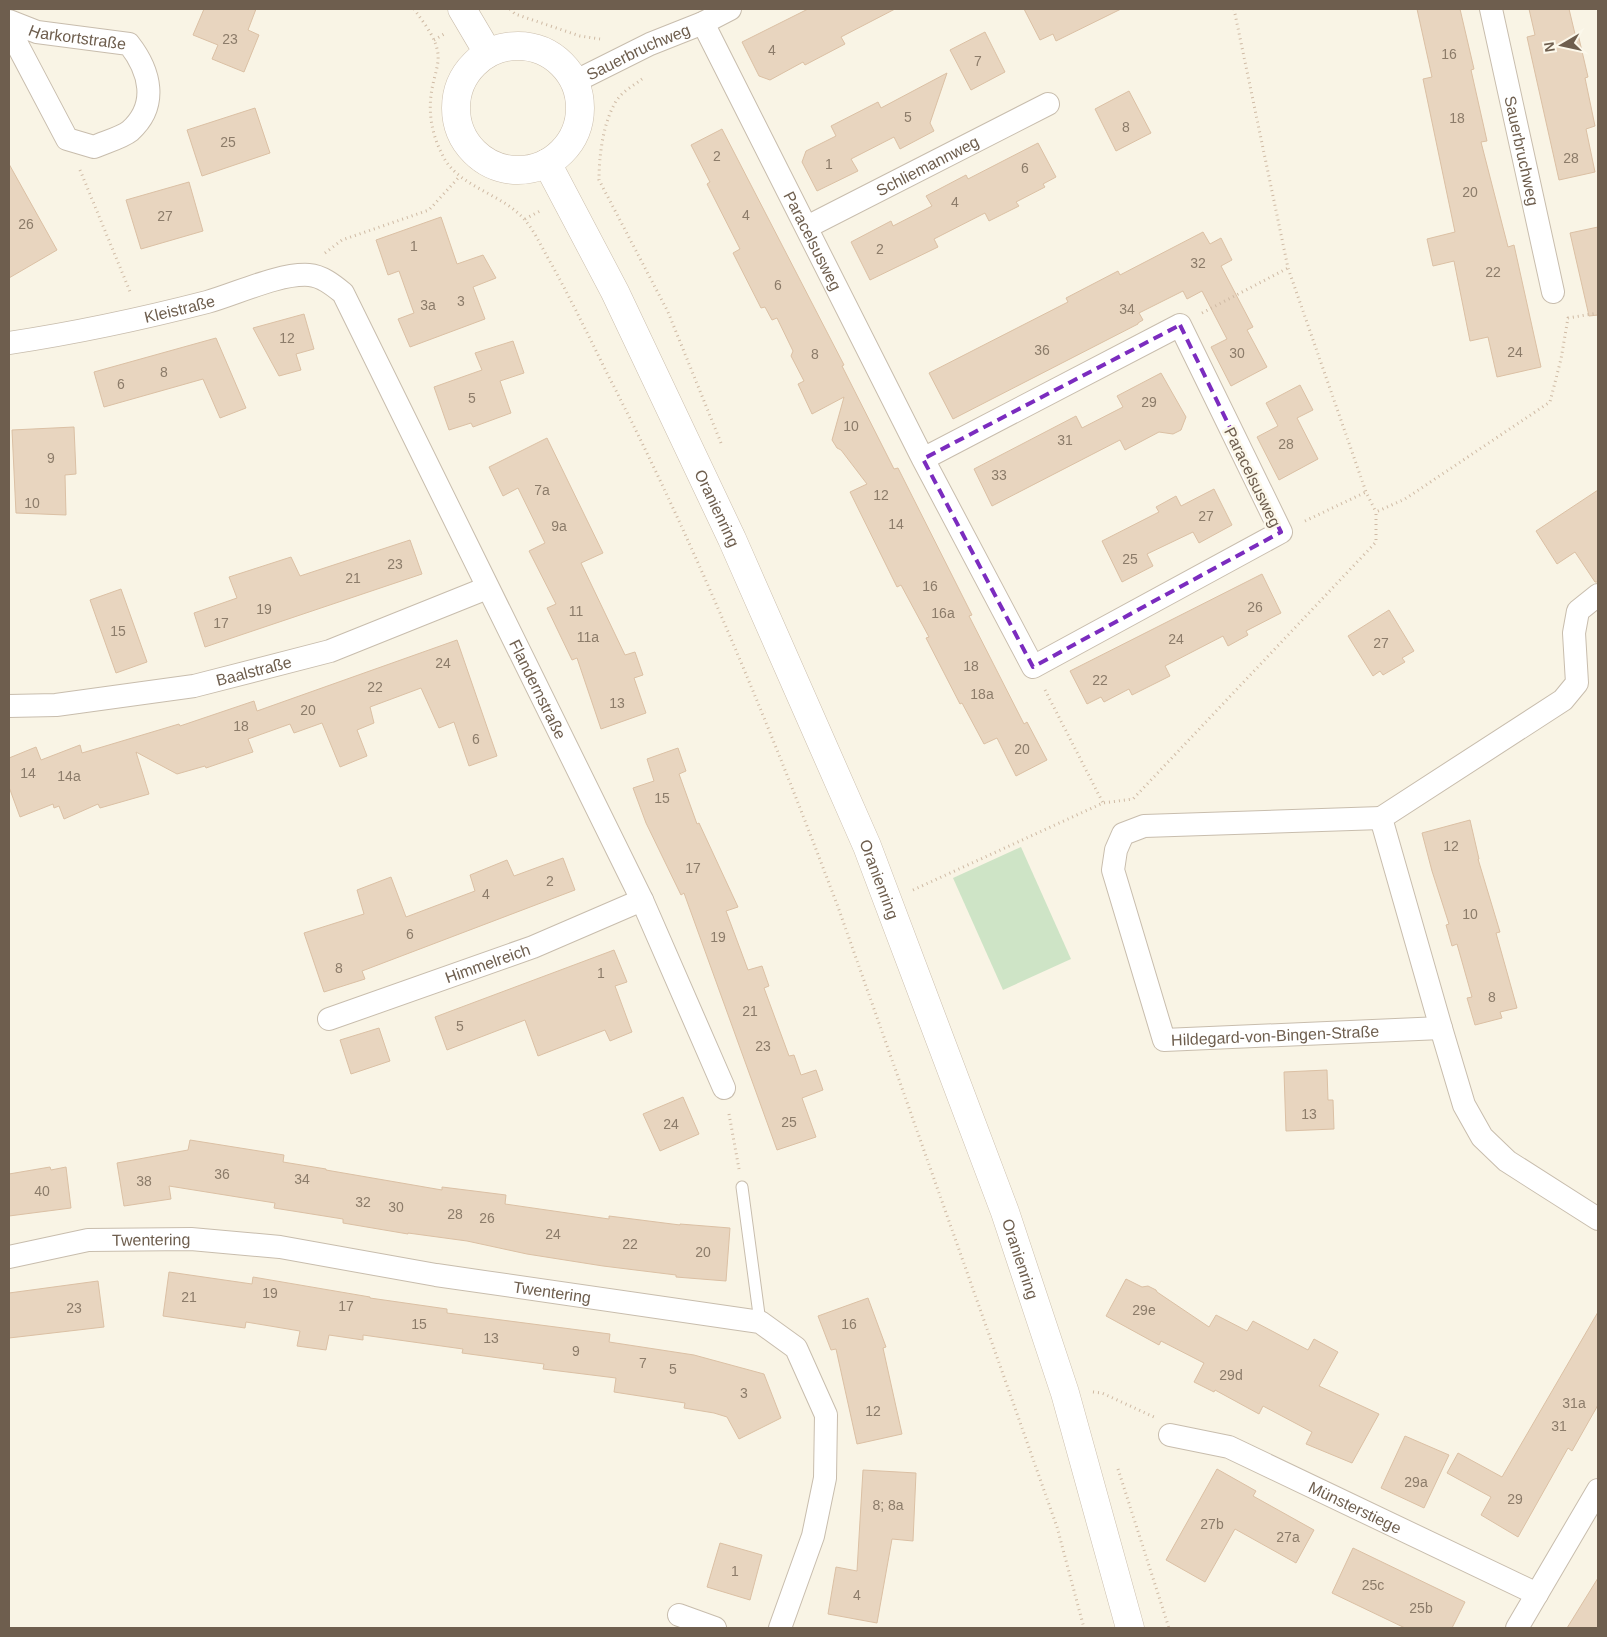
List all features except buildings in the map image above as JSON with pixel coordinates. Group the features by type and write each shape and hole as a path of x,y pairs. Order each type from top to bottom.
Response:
{"street":[{"path":"462,9 488,53"},
{"name":"Sauerbruchweg","path":"574,82 650,44 703,23 730,9"},
{"name":"Sauerbruchweg","path":"1491,9 1553,292"},
{"name":"Harkortstraße","path":"9,21 37,32 129,44 140,58 148,79 150,99 139,121 129,132 94,147 67,139 9,29"},
{"name":"Paracelsusweg","path":"703,23 923,459 1033,667 1281,532 1180,325"},
{"path":"514,46 538,49 558,61 574,82 580,103 577,127 566,148 547,163 526,170 502,169 482,159 467,144 458,124 456,103 461,82 473,64 488,53 514,46"},
{"name":"Schliemannweg","path":"807,227 1048,104"},
{"name":"Oranienring","path":"547,163 615,292 732,539 867,846 1008,1221 1065,1393 1130,1628"},
{"name":"Kleistraße","path":"9,343 61,335 141,318 208,302 280,278 310,275"},
{"name":"Flandernstraße","path":"310,275 327,281 342,293 642,900 724,1088"},
{"path":"923,459 1180,325"},
{"name":"Baalstraße","path":"9,706 56,705 194,686 330,650 487,588"},
{"path":"1598,595 1578,611 1574,633 1577,683 1564,700 1381,818 1464,1105 1482,1137 1507,1161 1598,1219"},
{"name":"Hildegard-von-Bingen-Straße","path":"1381,818 1144,826 1123,834 1116,850 1113,870 1164,1040 1441,1028"},
{"name":"Himmelreich","path":"329,1019 533,948 642,900"},
{"name":"Twentering","path":"9,1257 88,1240 192,1239 280,1247 436,1275 760,1322 796,1348 826,1415 825,1478 813,1536 780,1628"},
{"name":"Münsterstiege","path":"1170,1435 1229,1447 1537,1594"},
{"path":"1517,1628 1598,1490"},
{"path":"679,1615 715,1628"}],"lane":[{"path":"742,1187 760,1322"}],"path":[{"path":"414,9 434,40 438,54 437,69 429,106 431,125 445,160 460,176 507,204 525,219 530,227 647,450 730,634 838,907 1057,1527 1084,1628"},
{"path":"510,9 515,14 580,36 600,39 609,36"},
{"path":"912,890 1102,803 1134,799 1376,542 1376,512 1366,492 1288,268 1234,9"},
{"path":"599,180 599,161 605,131 615,102 624,92 648,75"},
{"path":"67,139 141,318"},
{"path":"310,275 324,253 342,240 428,210 460,176"},
{"path":"1180,325 1288,268"},
{"path":"1376,512 1405,498 1550,402 1561,359 1568,318 1598,313"},
{"path":"1281,532 1366,492"},
{"path":"1033,667 1102,803"},
{"path":"724,1088 742,1187"},
{"path":"1092,1391 1102,1393 1152,1415 1170,1435"}],"highlighted area":[{"path":"1180,325 1281,532 1033,667 923,459"}],"green space":[{"path":"1021,847 1071,959 1003,990 953,878"}]}
